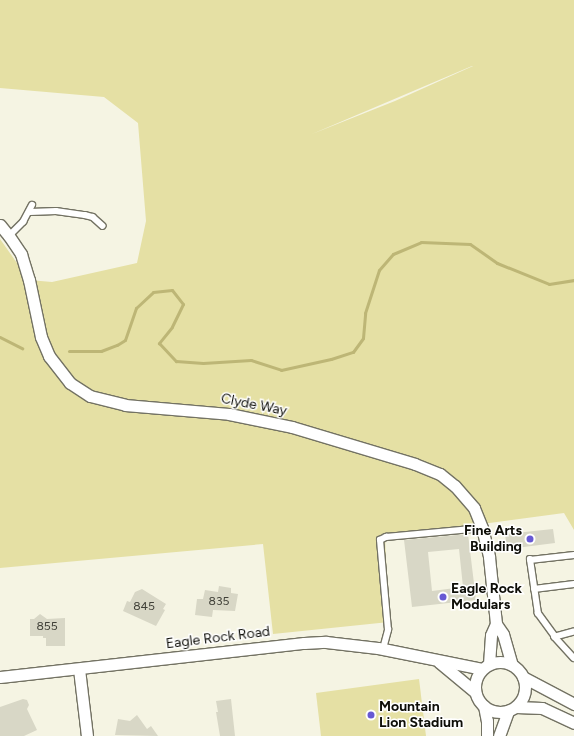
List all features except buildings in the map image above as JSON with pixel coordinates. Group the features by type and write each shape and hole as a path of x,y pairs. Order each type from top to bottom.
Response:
{"street":[{"name":"Clyde Way","path":"0,226 21,254 25,264 45,348 62,375 79,390 100,400 119,404 206,411 254,418 292,427 415,464 440,474 455,486 474,508 482,528 489,557 496,624"},
{"path":"496,624 503,634 512,665 523,677 574,704"},
{"path":"475,692 475,683 486,666 491,635 496,624"},
{"name":"Eagle Rock Road","path":"0,677 304,643 348,644 383,649 438,661 486,666 497,662 512,665"},
{"name":"Eagle Rock Road","path":"438,661 475,692 478,700 484,706"},
{"path":"79,668 87,736"},
{"path":"499,736 512,709 521,700 525,692 523,677"},
{"path":"484,706 491,711 500,712 512,709 542,708 574,723"},
{"path":"484,706 488,721 487,736"}],"lane":[{"path":"9,236 18,228 30,212 32,205"},
{"path":"30,212 56,211 85,215 93,217 103,226"},
{"path":"383,649 388,630 380,540 386,537 482,528"},
{"path":"574,555 530,560 538,614 555,637 574,658"},
{"path":"534,589 574,584"},
{"path":"555,637 574,632"}],"shaded area":[{"path":"0,0 574,0 574,530 564,513 385,537 389,622 273,634 263,544 0,568 0,239 29,280 52,282 137,263 146,221 138,123 104,97 0,88","holes":["473,66 395,101 312,134"]},
{"name":"Mountain Lion Stadium","path":"419,679 426,736 321,736 316,693"}],"waterway":[{"path":"69,351 101,351 117,345 125,340 136,308 153,292 172,290 183,304 172,327 159,343 176,361 203,363 251,360 281,370 331,359 353,352 363,338 365,313 379,270 393,254 421,242 470,244 497,263 549,284 574,280"},
{"path":"0,337 22,348"}],"place":[{"name":"Fine Arts Building","path":"530,539"},
{"name":"Eagle Rock Modulars","path":"443,597"},
{"name":"Mountain Lion Stadium","path":"371,715"}]}
